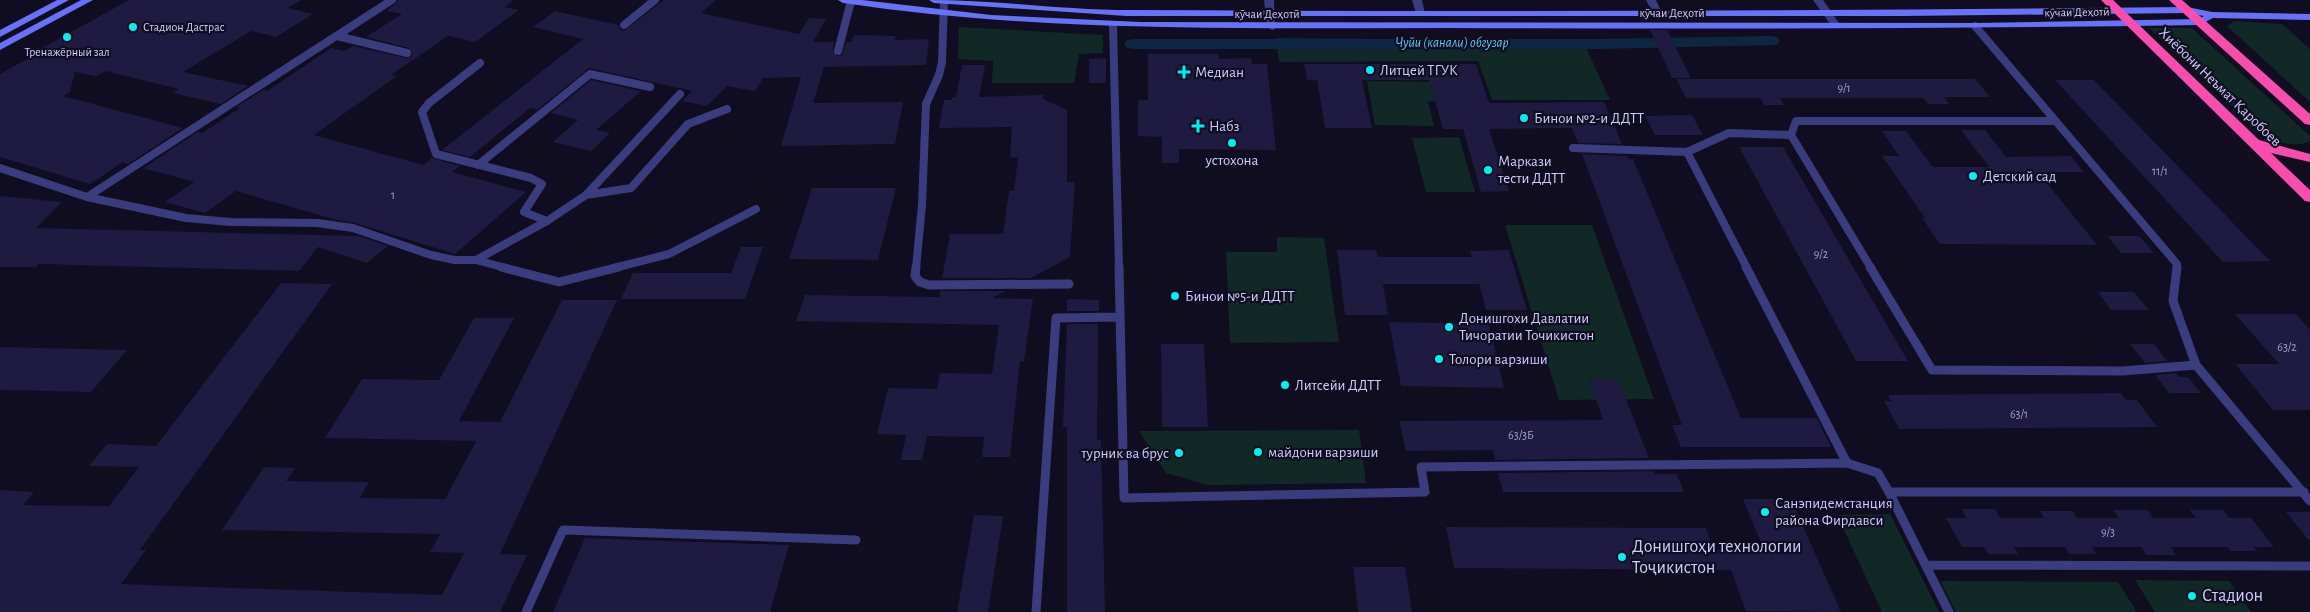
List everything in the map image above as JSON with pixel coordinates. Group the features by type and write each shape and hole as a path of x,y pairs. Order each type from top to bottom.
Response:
{"highway":[{"name":"Хиёбони Неъмат Қаробоев","path":"2108,0 2310,198"},
{"path":"2175,0 2310,121"},
{"path":"2254,143 2288,154 2310,158"}],"street":[{"path":"0,34 64,0"},
{"path":"0,47 88,0"},
{"path":"1270,0 1272,27"},
{"path":"1417,0 1420,14"},
{"path":"1651,0 1657,13"},
{"path":"1818,0 1836,26"},
{"name":"кӯчаи Деҳотӣ","path":"847,1 943,14 1113,24 1272,27 2132,24 2200,22 2212,15"},
{"name":"кӯчаи Деҳотӣ","path":"939,1 1126,13 1828,13 2187,10 2212,15"},
{"path":"2212,15 2310,17"}],"lane":[{"path":"87,197 392,0"},
{"path":"624,24 655,0"},
{"path":"838,51 847,1"},
{"path":"939,1 943,14 942,62 939,76 926,104 922,205 915,276 920,282 929,285 1069,284"},
{"path":"1113,24 1124,498 1425,492 1422,467 1847,463 1878,474 1889,492 1949,612"},
{"path":"1975,26 2178,264 2173,301 2196,365 2307,496"},
{"path":"337,36 407,53"},
{"path":"480,63 429,103 422,112 436,154 531,178 542,184 524,212 547,221"},
{"path":"478,165 590,74 650,87"},
{"path":"476,260 547,221 586,195 680,94"},
{"path":"586,195 631,188 688,124 727,109"},
{"path":"1791,135 1796,121 2055,121"},
{"path":"1573,148 1686,152 1729,134 1791,135"},
{"path":"1791,135 1932,370 2123,371 2196,365"},
{"path":"1686,152 1847,463"},
{"path":"0,168 87,197 186,218 231,222 317,223 353,228 431,255 455,260 476,260 559,282 669,254 756,209"},
{"path":"1036,612 1056,318 1119,317"},
{"path":"1889,492 2307,496"},
{"path":"526,612 563,530 856,540"},
{"path":"1926,565 2310,566"}],"green space":[{"path":"2234,21 2282,24 2310,49 2310,102 2227,26"},
{"path":"959,27 1103,35 1103,53 1079,54 1074,83 992,83 993,61 958,59"},
{"path":"2149,28 2192,28 2310,136 2310,141 2294,144 2267,139"},
{"path":"1276,38 1583,41 1610,100 1492,100 1478,61 1279,62"},
{"path":"1367,81 1456,82 1462,101 1428,101 1434,126 1375,125"},
{"path":"1459,137 1475,192 1426,192 1412,138"},
{"path":"1505,225 1592,225 1654,399 1559,400"},
{"path":"1277,237 1324,238 1339,342 1230,343 1226,252 1277,252"},
{"name":"майдони варзиши","path":"1359,430 1366,483 1208,485 1166,473 1139,431"},
{"path":"1890,514 1939,612 1882,612 1837,515"},
{"name":"Стадион","path":"2135,580 2229,581 2251,612 2155,612"},
{"path":"1940,581 2118,582 2137,612 1956,612"}],"building":[{"path":"129,0 301,0 288,8 313,14 276,37 251,31 183,72 248,86 221,104 173,93 179,89 106,71 96,76 75,72 70,92 63,96 183,128 128,164 123,162 90,184 0,157 0,74 38,53 35,52"},
{"path":"398,0 514,0 505,7 519,10 475,42 448,36 391,75 397,76 314,135 423,165 432,158 460,166 452,172 526,192 455,254 355,223 337,220 236,191 205,213 165,202 194,182 143,168 198,132 202,133 240,108 236,107 263,90 267,91 331,48 344,51 353,46 406,58 411,57 412,52 409,48 366,37 402,14 386,11"},
{"path":"664,0 716,0 701,13 799,34 809,18 826,19 813,42 834,42 833,52 837,56 842,55 846,42 851,42 854,35 896,36 895,40 929,39 926,65 824,67 813,103 903,102 895,144 781,146 801,77 763,78 755,91 727,86 707,106 682,101 692,91 589,68 537,110 530,108 470,157 442,150 583,39 533,27 555,11 618,25 624,31"},
{"path":"1650,30 1667,30 1691,78 1672,78"},
{"path":"1148,54 1218,54 1219,59 1251,58 1252,64 1267,64 1276,150 1179,149 1179,163 1162,163 1162,137 1138,136 1138,100 1148,100"},
{"path":"1106,58 1106,83 1089,83 1089,59"},
{"path":"1304,64 1476,64 1489,103 1604,102 1622,144 1578,143 1572,128 1489,129 1509,191 1481,192 1463,129 1443,129 1429,80 1362,80 1372,128 1325,128 1317,80 1307,80"},
{"path":"962,65 985,65 979,97 1043,95 1043,99 1067,110 1067,182 1075,182 1070,257 1031,278 942,278 950,234 1003,234 1009,191 1014,191 1018,157 1010,158 1012,127 939,128 944,100 952,100 952,97 956,97"},
{"path":"1676,79 1975,79 1990,97 1944,97 1949,104 1928,104 1923,98 1780,98 1784,105 1764,105 1760,98 1686,98"},
{"path":"591,80 641,91 596,130 610,133 591,151 553,142 578,120 551,113"},
{"path":"2055,80 2094,80 2270,261 2223,262"},
{"path":"1692,115 1703,135 1655,135 1645,116"},
{"path":"1961,130 1985,130 2006,157 2071,156 2084,172 2038,172 2097,245 1940,244 1922,218 1925,218 1882,156 1899,156 1882,131 1906,131 1933,167 1989,167"},
{"path":"1739,147 1783,147 1908,361 1856,361"},
{"path":"1582,154 1627,156 1629,159 1633,159 1741,418 1817,418 1831,447 1681,447 1672,425 1682,425"},
{"path":"812,188 896,188 878,260 789,259"},
{"path":"0,196 62,202 36,228 359,236 388,246 367,263 318,247 299,271 39,264 36,267 0,267"},
{"path":"2107,236 2139,236 2154,253 2121,253"},
{"path":"741,247 763,247 745,299 621,299 633,273 731,273"},
{"path":"1337,250 1376,250 1378,257 1472,257 1470,251 1509,250 1527,310 1486,310 1479,284 1383,284 1388,315 1345,315"},
{"path":"281,283 332,284 140,550 146,550 121,584 442,595 464,553 430,552 440,534 222,530 264,467 295,468 286,481 369,482 360,498 445,499 476,441 325,438 362,379 439,380 474,318 514,318 459,421 500,422 562,300 617,300 500,554 527,555 500,612 0,612 0,490 34,492 23,505 109,506 139,467 89,466 107,444 156,446"},
{"path":"940,291 1006,291 992,298 1033,299 1024,361 1020,361 1010,457 982,457 984,437 927,436 922,460 901,460 906,435 877,434 888,388 937,389 940,373 992,374 999,325 796,321 805,295 939,297"},
{"path":"2098,292 2134,292 2149,310 2111,310"},
{"path":"1067,299 1099,300 1099,311 1067,311"},
{"path":"2235,314 2296,314 2310,330 2310,410 2273,410 2235,364 2279,364"},
{"path":"1389,322 1489,324 1504,388 1401,386"},
{"path":"1067,324 1098,324 1097,440 1101,440 1105,612 1067,612 1067,427 1063,427"},
{"path":"1161,344 1204,344 1208,427 1162,427"},
{"path":"2130,344 2154,344 2167,361 2145,363"},
{"path":"0,347 127,350 91,392 0,390"},
{"path":"2176,373 2179,377 2188,377 2201,393 2169,393 2155,375"},
{"path":"1589,379 1618,379 1649,458 1495,460 1493,450 1406,451 1399,421 1603,420"},
{"path":"2121,393 2126,400 2137,400 2157,427 1899,429 1884,401 1891,401 1888,395"},
{"path":"1654,471 1655,474 1677,474 1684,492 1503,492 1498,473"},
{"path":"1743,499 1791,499 1841,612 1746,611 1731,570 1454,568 1446,527 1706,528 1714,550 1764,550"},
{"path":"1962,509 1995,509 2000,518 2044,518 2040,511 2073,511 2077,518 2119,518 2114,510 2148,510 2153,518 2196,518 2190,510 2223,510 2229,518 2251,518 2274,547 2254,547 2257,551 2231,551 2228,547 2171,547 2176,555 2146,555 2141,547 2092,547 2096,554 2069,554 2065,547 2014,547 2018,554 1988,554 1984,547 1962,547 1946,518 1966,518"},
{"path":"2286,512 2310,512 2310,542"},
{"path":"974,515 1003,516 988,612 957,612"},
{"path":"585,538 789,545 770,612 553,612"},
{"path":"1353,567 1405,567 1412,612 1358,612"}],"waterway":[{"name":"Чуйи (канали) обгузар","path":"1133,44 1598,44 1771,41"}],"place":[{"name":"Стадион Дастрас","path":"133,27"},
{"name":"Тренажёрный зал","path":"67,37"},
{"name":"Литцей ТГУК","path":"1370,70"},
{"name":"Медиан","path":"1184,72"},
{"name":"Бинои №2-и ДДТТ","path":"1524,118"},
{"name":"Набз","path":"1198,126"},
{"name":"устохона","path":"1232,143"},
{"name":"Маркази тести ДДТТ","path":"1488,170"},
{"name":"Детский сад","path":"1973,176"},
{"name":"Бинои №5-и ДДТТ","path":"1175,296"},
{"name":"Донишгохи Давлатии Тичоратии Точикистон","path":"1449,327"},
{"name":"Толори варзиши","path":"1439,359"},
{"name":"Литсейи ДДТТ","path":"1285,385"},
{"name":"майдони варзиши","path":"1258,452"},
{"name":"турник ва брус","path":"1179,453"},
{"name":"Санэпидемстанция района Фирдавси","path":"1765,512"},
{"name":"Донишгоҳи технологии Тоҷикистон","path":"1622,557"},
{"name":"Стадион","path":"2192,596"}]}
